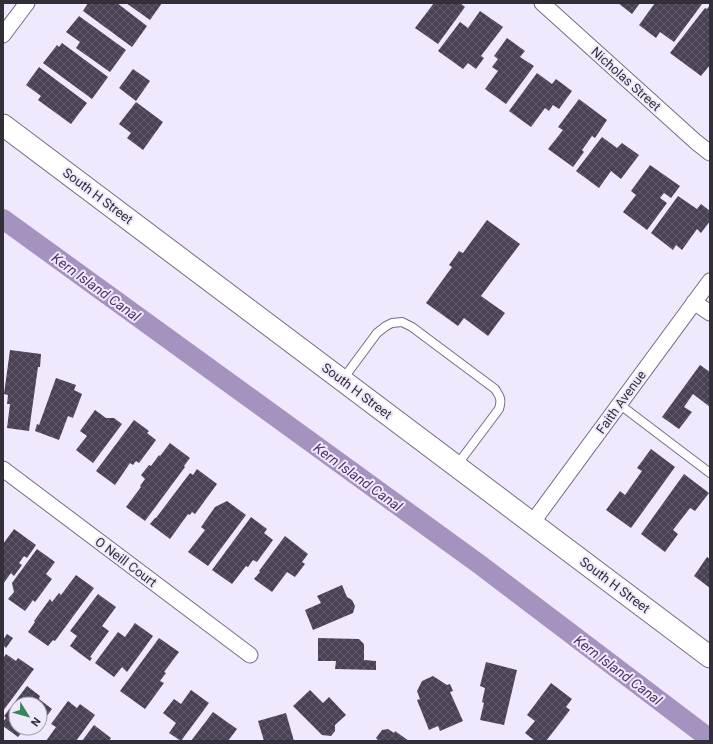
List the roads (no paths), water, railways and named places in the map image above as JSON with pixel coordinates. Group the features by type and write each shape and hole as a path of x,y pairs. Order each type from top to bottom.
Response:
{"street":[{"path":"3,35 27,3"},
{"name":"Nicholas Street","path":"542,3 710,153"},
{"name":"South H Street","path":"3,125 710,656"},
{"name":"Faith Avenue","path":"532,523 710,281"},
{"path":"694,302 710,313"},
{"name":"O Neill Court","path":"3,469 250,655"}],"lane":[{"path":"342,380 377,333 392,323 402,322 412,327 482,379 495,389 500,396 501,402 499,409 456,466"},
{"path":"619,404 710,473"}],"waterway":[{"name":"Kern Island Canal","path":"3,219 479,564 710,739"}]}
